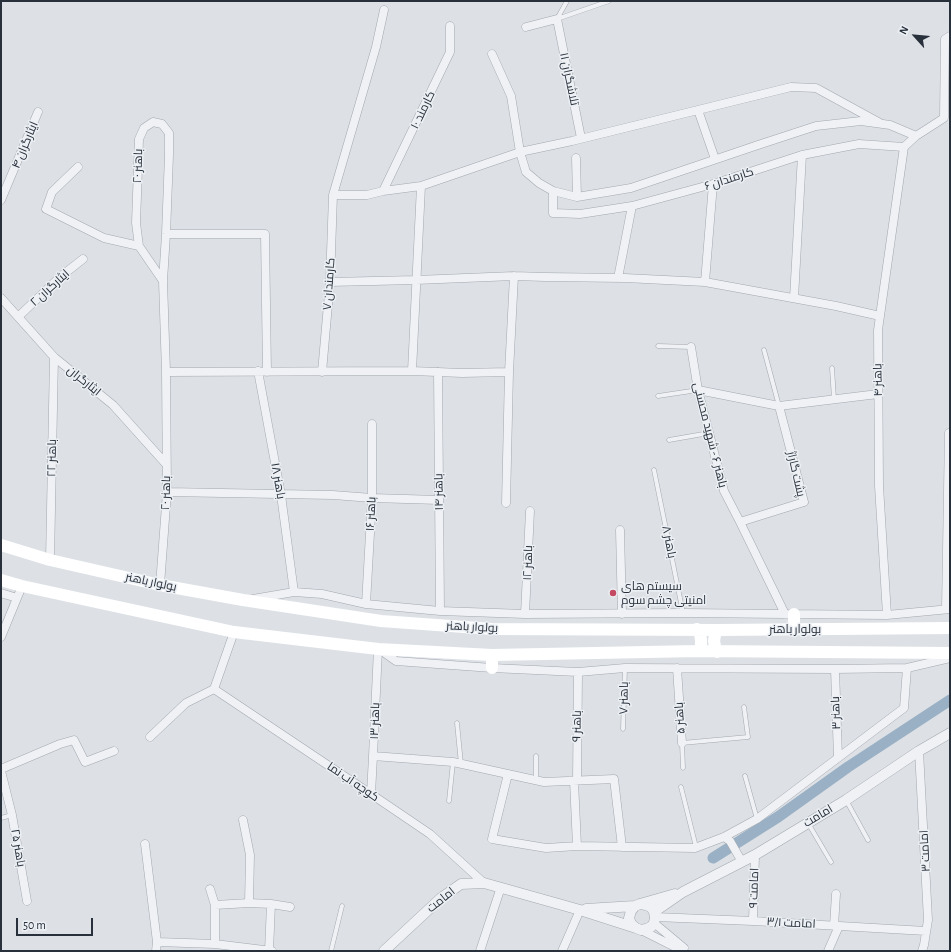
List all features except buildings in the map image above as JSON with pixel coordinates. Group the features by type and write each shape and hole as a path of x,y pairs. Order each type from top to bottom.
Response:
{"main road":[{"name":"بولوار باهنر","path":"1,545 50,560 160,585 243,600 381,621 484,628 717,630 950,628"},
{"name":"بولوار باهنر","path":"1,580 22,586 234,632 378,649 492,654 698,652 950,653"},
{"path":"789,614 794,629"},
{"path":"697,629 701,640 701,646 698,652"},
{"path":"717,630 714,641 718,652"},
{"path":"492,654 492,668"}],"street":[{"name":"کارمندان ۷","path":"322,372 330,282 333,195 376,47 384,10"},
{"path":"526,27 557,19"},
{"name":"تلاشگران ۱۱","path":"557,19 581,138"},
{"name":"کارمند ۱۰","path":"384,191 450,52 450,26"},
{"path":"904,147 916,136 944,118 945,39 950,36"},
{"path":"492,54 511,96 520,152 526,172 539,183 553,191 577,197 631,188 816,126 861,121 890,124 916,136"},
{"path":"333,195 367,194 421,186 520,152 791,87 816,88 880,124"},
{"path":"698,110 715,159"},
{"name":"ایثارگران ۴","path":"1,200 38,112"},
{"name":"باهنر ۲۰","path":"160,585 167,492 166,372 163,281 169,133 162,124 153,122 144,128 139,139 136,222 139,246 163,281"},
{"name":"کارمندان ۶","path":"553,191 553,213 580,214 632,206 713,184 802,155 859,144 904,147"},
{"name":"باهنر ۴","path":"886,615 879,486 878,330 904,147"},
{"path":"794,298 802,155"},
{"path":"576,158 577,197"},
{"path":"78,167 52,192 46,210 104,238 139,246"},
{"path":"705,282 713,184"},
{"path":"412,371 421,186"},
{"path":"618,278 632,206"},
{"path":"166,234 265,234 267,372"},
{"name":"ایثارگران ۲","path":"18,317 60,277 83,259"},
{"path":"330,282 514,276 618,278 705,282 794,298 880,316"},
{"path":"506,503 509,372 514,276"},
{"name":"ایثارگران","path":"1,298 54,357 114,405 166,464"},
{"name":"باهنر ۶ - شهید محسنی","path":"691,348 698,390 724,491 789,614"},
{"name":"باهنر ۲۲","path":"50,560 54,357"},
{"name":"باهنر ۱۸","path":"258,371 281,494 294,592"},
{"path":"166,372 509,372"},
{"name":"باهنر ۱۴","path":"438,372 440,611"},
{"path":"698,390 779,406 878,394"},
{"name":"پشت گاراژ","path":"740,522 804,502 779,406"},
{"name":"باهنر ۱۶","path":"366,604 372,498 372,424"},
{"path":"243,600 294,592 322,594 366,604 440,611 525,614 683,613 886,615 948,609 949,433"},
{"path":"167,492 333,495 439,500"},
{"name":"باهنر ۱۲","path":"525,614 530,511"},
{"path":"620,530 622,614"},
{"path":"1,637 22,586"},
{"path":"1,593 17,598"},
{"path":"150,737 186,703 214,689 234,632"},
{"path":"378,649 396,661 578,672 625,668 907,668 950,658"},
{"name":"باهنر ۱۳","path":"371,794 378,649"},
{"name":"باهنر ۵","path":"677,668 682,743"},
{"path":"508,774 492,839 546,848 577,846 696,847 727,839 757,819 904,708 907,668"},
{"name":"باهنر ۳","path":"835,669 838,758"},
{"name":"باهنر ۹","path":"577,846 575,781 578,672"},
{"name":"کوچه آب نما","path":"214,689 430,834 484,883"},
{"name":"امامت","path":"580,910 638,905 682,892 755,855 846,800 919,751 950,733"},
{"path":"1,770 60,744 74,740 85,762 114,751"},
{"name":"امامت ۳","path":"919,751 928,920 922,951"},
{"path":"374,756 457,763 544,782 614,779 622,847"},
{"name":"باهنر ۲۵","path":"1,770 12,815 27,901"},
{"path":"243,820 250,855 249,903"},
{"path":"727,839 742,862"},
{"path":"145,844 157,942 156,951"},
{"name":"امامت ۹","path":"753,921 755,855"},
{"name":"امامت","path":"384,951 441,898 461,884 484,883 501,887 638,929"},
{"path":"480,951 501,887"},
{"path":"210,889 215,905 215,944"},
{"name":"امامت","path":"654,917 682,892"},
{"path":"828,951 836,926 836,894"},
{"path":"215,905 249,903 290,907"},
{"path":"269,951 271,904"},
{"path":"683,951 669,948 631,924 631,912 638,905 646,905 651,907 654,917 668,936 688,951"},
{"path":"562,951 580,910"},
{"path":"638,929 646,929 651,927 654,917"},
{"name":"امامت ۳/۱","path":"654,917 926,931"},
{"path":"157,942 215,944 272,951"}],"lane":[{"path":"557,19 567,1"},
{"path":"557,19 609,1"},
{"name":"باهنر ۶ - شهید محسنی","path":"658,346 691,348"},
{"path":"764,350 779,406"},
{"path":"832,368 834,399"},
{"path":"658,396 698,390"},
{"path":"669,440 709,433"},
{"name":"باهنر ۸","path":"654,470 683,613"},
{"name":"باهنر ۷","path":"624,729 625,668"},
{"path":"682,743 748,737 744,707"},
{"path":"450,801 457,763 457,723"},
{"name":"باهنر ۵","path":"682,743 683,768"},
{"path":"536,756 536,780"},
{"path":"745,776 757,819"},
{"path":"681,787 696,847"},
{"path":"846,800 868,840"},
{"path":"1,818 12,815"},
{"path":"807,823 831,862"},
{"path":"331,951 342,906"}],"waterway":[{"path":"713,858 778,817 848,767 950,700"}],"place":[{"name":"سیستم های امنیتی چشم سوم","path":"613,593"}]}
